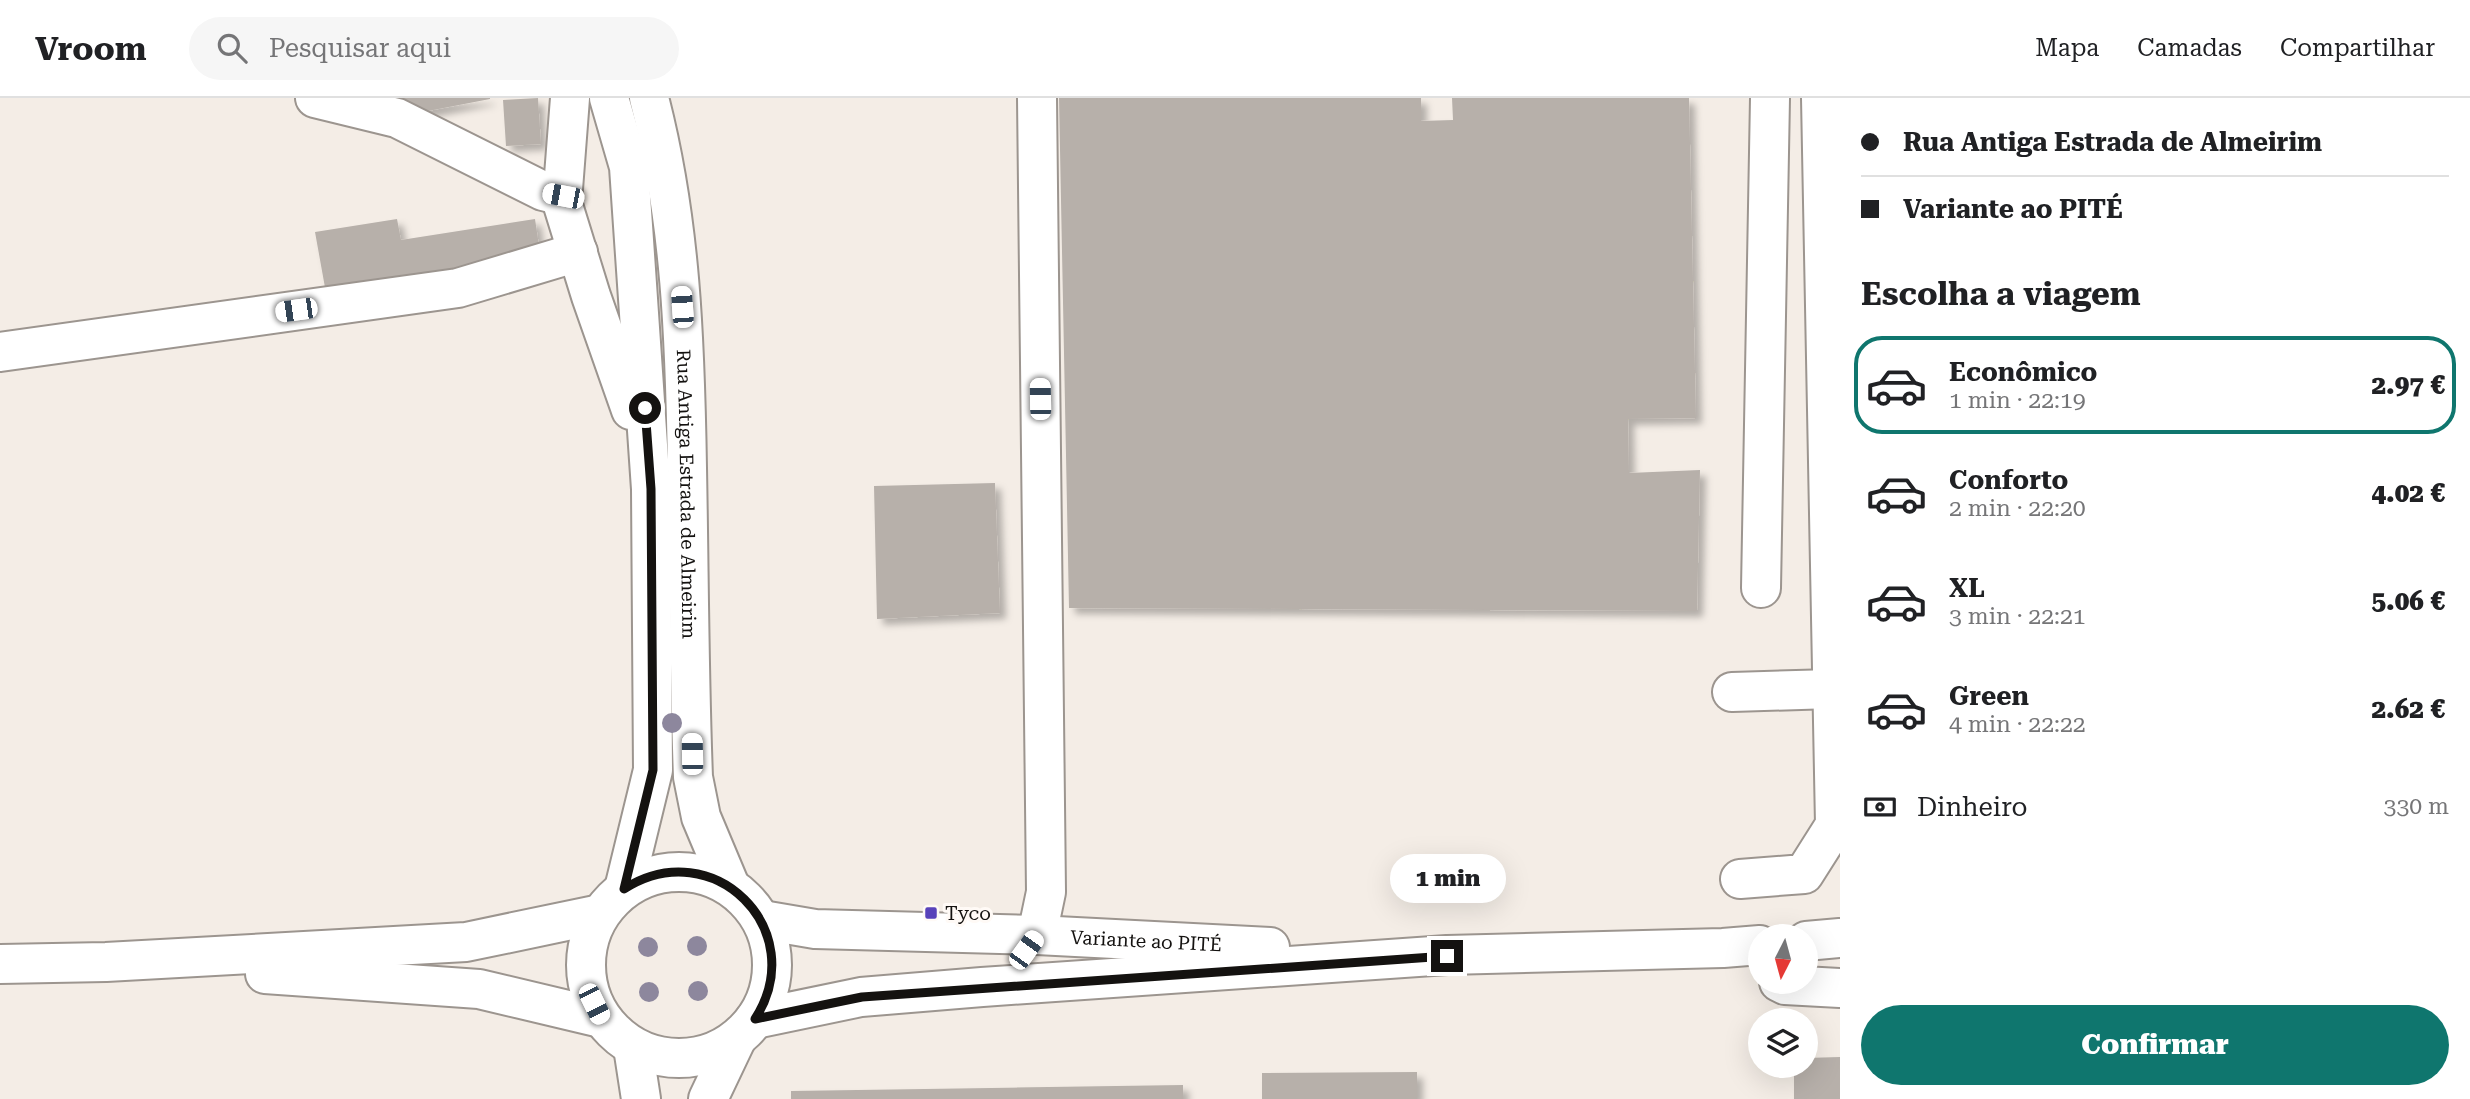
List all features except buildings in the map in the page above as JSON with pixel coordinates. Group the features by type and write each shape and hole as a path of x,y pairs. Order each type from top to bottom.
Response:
{"main road":[{"path":"314,98 397,118 542,191 563,196"},
{"path":"570,98 562,202 642,447 651,489"},
{"name":"Rua Antiga Estrada de Almeirim","path":"609,98 629,167 651,489 653,770 612,901"},
{"name":"Rua Antiga Estrada de Almeirim","path":"649,98 660,140 678,256 685,358 693,777 701,817 730,886"},
{"path":"982,987 1015,965 1037,935 1045,892 1037,98"},
{"path":"1761,588 1769,98"},
{"path":"1740,879 1804,874 1835,825 1821,98"},
{"path":"0,352 458,288 578,253"},
{"path":"1732,692 1832,689"},
{"path":"0,964 106,962 466,942 612,901 655,874 671,871 704,875 730,886 751,904 769,936 773,970 764,1005 746,1030 708,1099"},
{"path":"612,901 587,941 585,973 588,991 601,1018 633,1048 668,1058 704,1056 746,1030"},
{"name":"Variante ao PITÉ","path":"762,920 815,929 1037,935 1447,956"},
{"path":"1818,940 1840,939"},
{"name":"Variante ao PITÉ","path":"746,1030 862,997 1447,956 1742,947"},
{"path":"106,962 479,989 601,1018"},
{"path":"1818,987 1840,988"},
{"path":"633,1048 641,1099"}],"place":[{"name":"Tyco","path":"931,913"}],"route":[{"path":"645,408 651,489 653,770 624,889 655,874 671,871 704,875 730,886 751,904 769,936 773,970 764,1005 755,1019 862,997 1447,956"}]}
